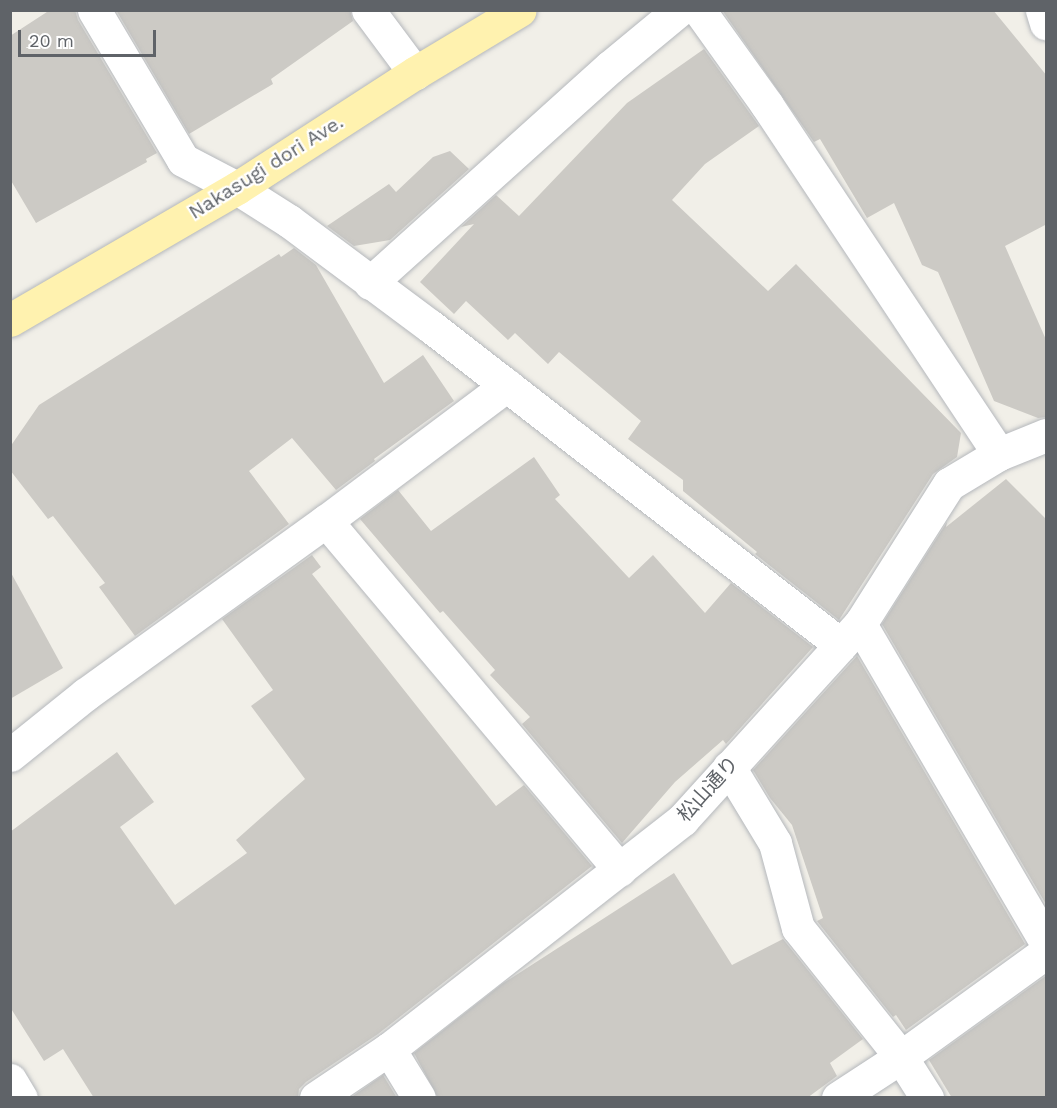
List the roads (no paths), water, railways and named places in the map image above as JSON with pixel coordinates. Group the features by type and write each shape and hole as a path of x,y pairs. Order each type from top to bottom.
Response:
{"main road":[{"name":"Nakasugi dori Ave.","path":"10,320 237,188 415,73 520,10"}],"street":[{"path":"94,10 183,160 237,188 290,221 507,386 850,635 1047,942"},
{"path":"368,10 415,73"},
{"path":"370,283 601,75 679,10"},
{"path":"699,10 767,105 999,454"},
{"path":"1042,10 1047,23"},
{"path":"10,755 86,694 326,521 507,386"},
{"name":"松山通り","path":"316,1098 389,1049 682,820 850,635 949,484 999,454 1047,435"},
{"path":"326,521 620,870"},
{"path":"729,767 775,843 798,928 901,1057 927,1098"},
{"path":"838,1098 901,1057 1047,952"},
{"path":"389,1049 419,1098"},
{"path":"10,1080 21,1098"}]}
